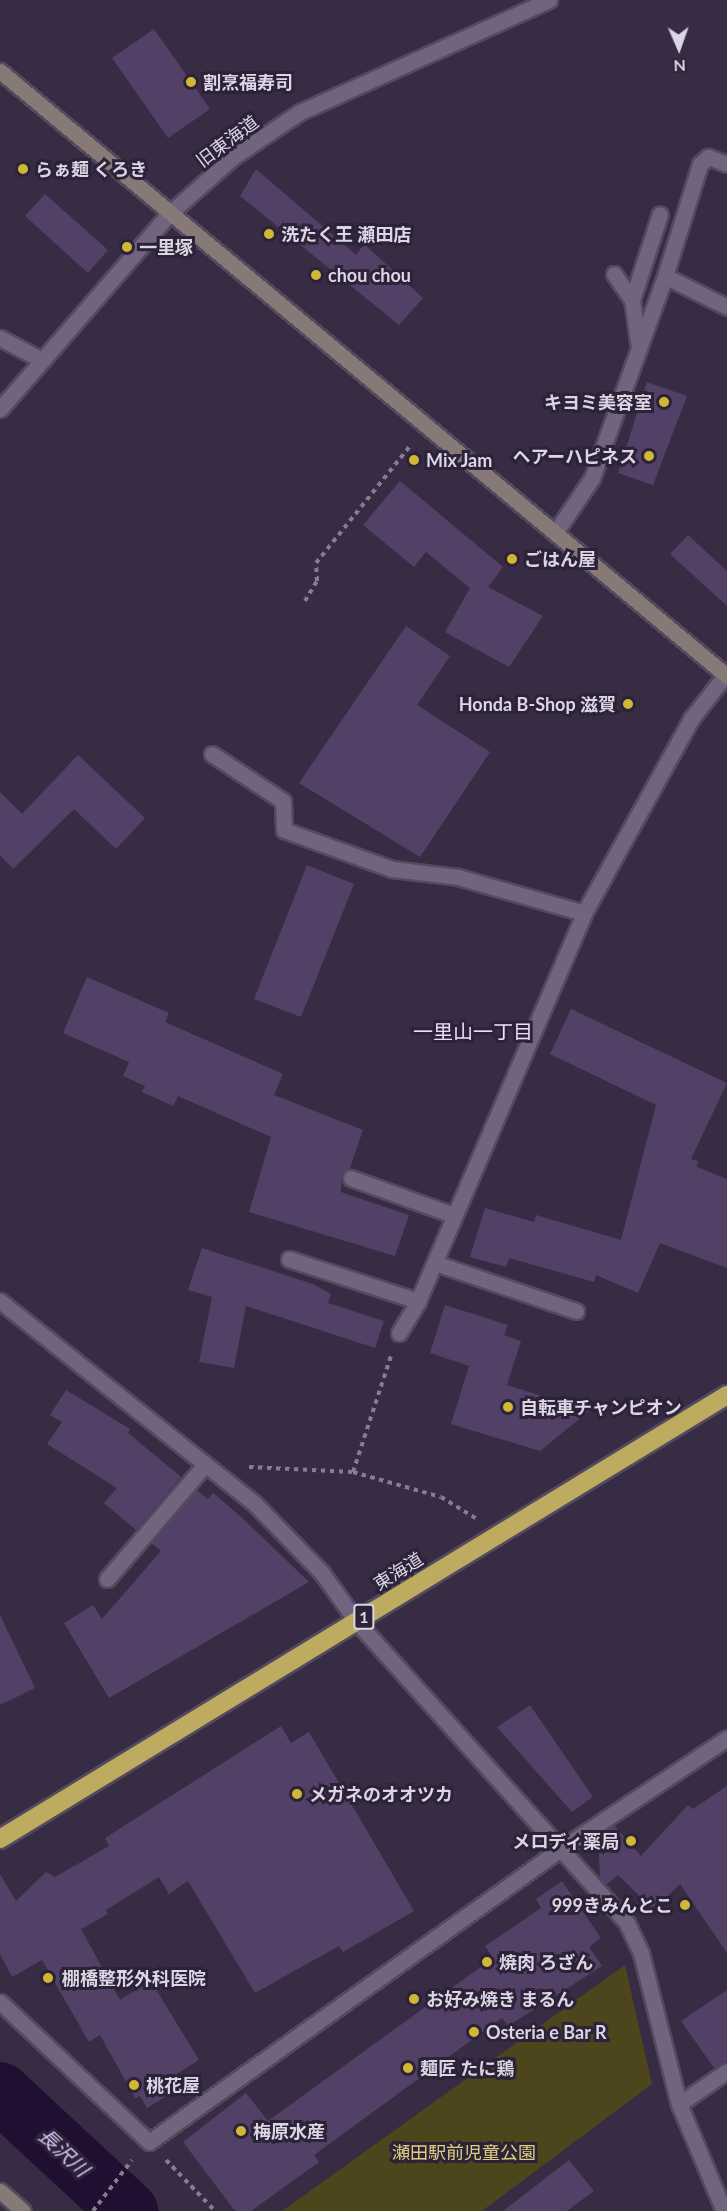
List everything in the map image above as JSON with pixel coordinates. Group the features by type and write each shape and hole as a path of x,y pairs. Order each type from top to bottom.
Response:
{"highway":[{"name":"東海道","path":"0,1839 727,1395"}],"street":[{"name":"旧東海道","path":"0,409 170,213 233,157 300,112 549,0"},
{"path":"0,71 727,675 691,719 584,913 453,1215 435,1263 418,1301 399,1333"},
{"path":"555,533 592,478 665,276 700,164 708,157 727,164"},
{"path":"639,348 632,300 660,214"},
{"path":"614,274 632,300"},
{"path":"665,276 727,307"},
{"path":"0,338 42,360"},
{"path":"212,754 283,801 284,830 392,869 458,877 584,913"},
{"path":"351,1178 453,1215"},
{"path":"289,1259 418,1301"},
{"path":"435,1263 576,1311"},
{"path":"0,1301 270,1520 322,1573 357,1622 627,1923 641,1953 679,2104 724,2211"},
{"path":"107,1579 204,1465"},
{"path":"0,2002 149,2142 562,1848 727,1738"},
{"path":"679,2104 727,2071"},
{"path":"0,2191 23,2211"}],"path":[{"path":"304,601 317,581 316,563 428,427"},
{"path":"353,1472 399,1333"},
{"path":"204,1465 353,1472 441,1497 502,1534"},
{"path":"149,2142 215,2211"},
{"path":"93,2211 135,2155"}],"green space":[{"name":"瀬田駅前児童公園","path":"625,1965 652,2084 482,2211 282,2211"}],"building":[{"path":"154,29 210,109 168,138 112,58"},
{"path":"256,169 356,255 364,244 423,298 399,325 240,196"},
{"path":"45,194 108,250 88,273 25,216"},
{"path":"647,382 687,396 653,485 618,473"},
{"path":"400,481 503,567 488,587 543,616 509,667 445,632 470,588 426,552 414,567 363,525"},
{"path":"688,535 727,571 727,606 670,554"},
{"path":"406,626 450,656 417,705 490,752 420,857 299,783"},
{"path":"78,755 145,818 116,849 74,809 13,869 0,855 0,792 22,814"},
{"path":"307,865 354,884 301,1017 254,999"},
{"path":"87,977 169,1013 165,1022 283,1074 274,1095 363,1130 350,1168 342,1175 341,1192 409,1215 395,1256 249,1212 271,1137 178,1096 173,1106 142,1092 145,1086 123,1076 129,1062 63,1033"},
{"path":"571,1009 727,1083 691,1159 698,1161 697,1167 727,1179 727,1268 660,1243 638,1293 596,1275 594,1282 509,1258 506,1267 470,1257 485,1208 534,1222 536,1215 621,1240 656,1105 550,1054"},
{"path":"202,1248 313,1284 331,1294 328,1303 384,1321 375,1348 246,1306 234,1368 199,1362 212,1297 188,1290"},
{"path":"445,1305 508,1325 504,1335 521,1341 507,1385 589,1411 540,1451 451,1424 469,1366 430,1353"},
{"path":"66,1390 130,1429 128,1433 181,1477 136,1530 104,1503 117,1488 47,1444 62,1422 50,1415"},
{"path":"197,1490 208,1499 213,1493 309,1582 109,1698 64,1623 93,1605 102,1619 161,1551 151,1543"},
{"path":"0,1615 35,1688 0,1705"},
{"path":"530,1705 593,1797 572,1812 497,1727"},
{"path":"281,1726 291,1743 309,1732 414,1911 343,1952 339,1946 255,1993 188,1881 169,1894 159,1877 106,1910 108,1914 81,1929 120,2000 151,1981 199,2060 172,2077 176,2090 147,2108 140,2096 135,2098 100,2035 89,2042 42,1960 12,1977 0,1954 0,1874 16,1901 46,1872 55,1877 109,1846 105,1838"},
{"path":"727,1786 727,1953 680,1884 654,1910 618,1875 606,1885 600,1878 598,1836 614,1825 641,1856 688,1805 693,1809"},
{"path":"562,1881 601,1938 589,1947 602,1966 508,2026 502,2018 314,2155 319,2162 251,2211 235,2211 183,2142 246,2093 268,2121 493,1958 485,1946 541,1908 536,1899"},
{"path":"727,1990 727,2061 714,2068 681,2021"},
{"path":"569,2160 594,2191 567,2211 503,2211"}],"waterway":[{"name":"長沢川","path":"0,2092 128,2211"}],"place":[{"name":"割烹福寿司","path":"191,82"},
{"name":"らぁ麺 くろき","path":"23,169"},
{"name":"洗たく王 瀬田店","path":"269,234"},
{"name":"一里塚","path":"127,247"},
{"name":"chou chou","path":"316,275"},
{"name":"キヨミ美容室","path":"664,402"},
{"name":"ヘアーハピネス","path":"649,456"},
{"name":"Mix Jam","path":"414,460"},
{"name":"ごはん屋","path":"512,559"},
{"name":"Honda B-Shop 滋賀","path":"628,704"},
{"name":"自転車チャンピオン","path":"508,1407"},
{"name":"メガネのオオツカ","path":"297,1794"},
{"name":"メロディ薬局","path":"631,1841"},
{"name":"999きみんとこ","path":"685,1905"},
{"name":"焼肉 ろざん","path":"487,1962"},
{"name":"棚橋整形外科医院","path":"48,1978"},
{"name":"お好み焼き まるん","path":"414,1999"},
{"name":"Osteria e Bar R","path":"474,2032"},
{"name":"麺匠 たに鶏","path":"408,2068"},
{"name":"桃花屋","path":"134,2085"},
{"name":"梅原水産","path":"241,2131"}],"district":[{"name":"一里山一丁目","path":"473,1031"}]}
